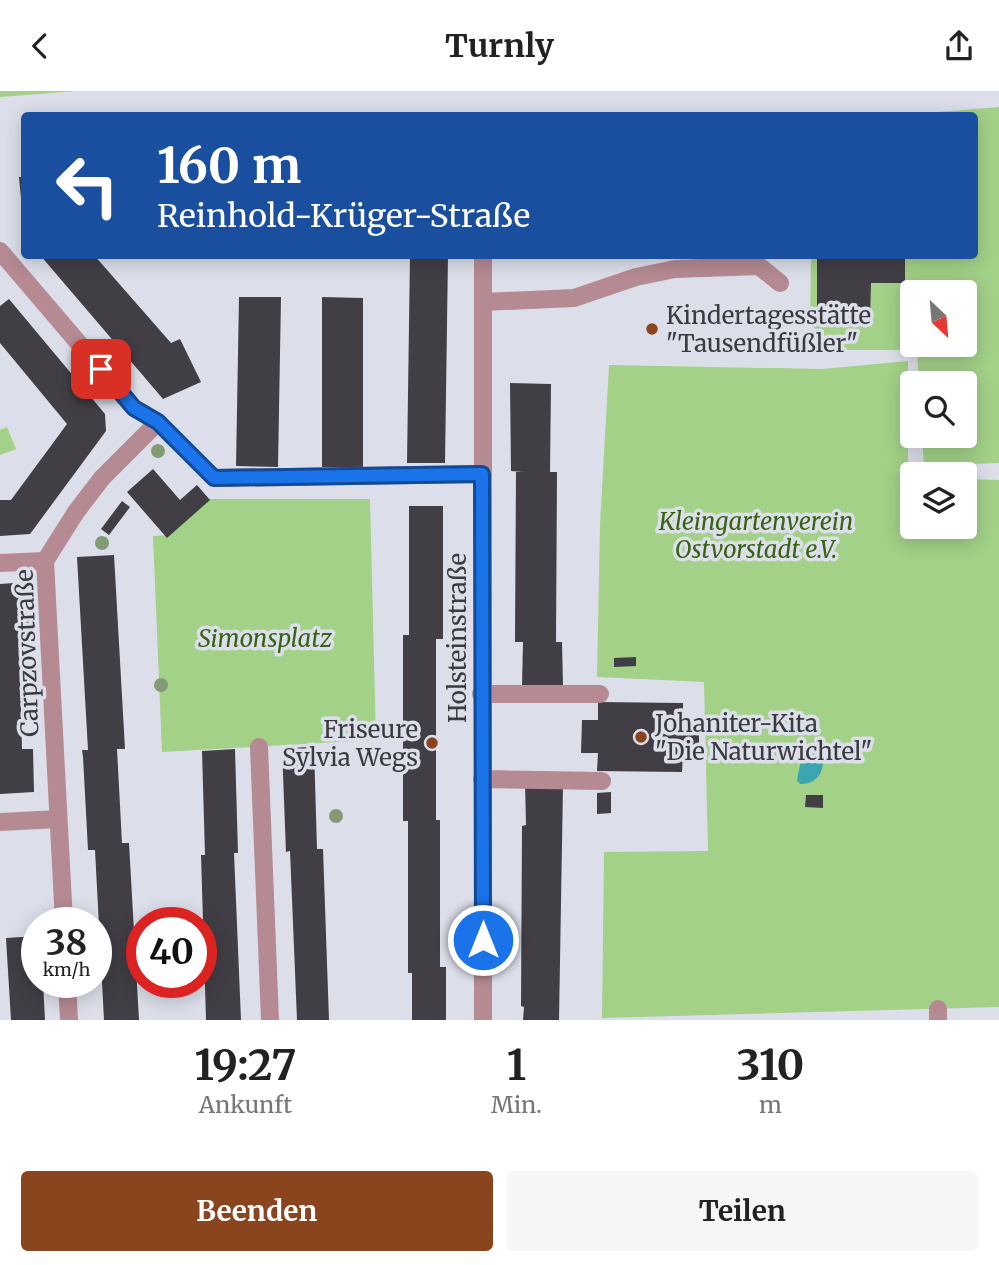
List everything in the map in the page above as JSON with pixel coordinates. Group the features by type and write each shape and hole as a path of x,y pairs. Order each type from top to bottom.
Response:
{"street":[{"path":"0,251 134,408 158,422 214,478 482,474"},
{"name":"Holsteinstraße","path":"483,259 483,1020"},
{"path":"483,302 574,297 604,290 636,277 676,269 759,266 779,283"},
{"name":"Carpzovstraße","path":"63,907 45,561 76,512 103,478 158,422"},
{"path":"0,563 45,561"},
{"path":"481,694 600,694"},
{"path":"259,747 270,1020"},
{"path":"482,779 602,781"},
{"path":"0,822 58,819"},
{"path":"68,998 69,1020"}],"green space":[{"path":"0,91 77,91 0,97"},
{"path":"999,107 999,463 924,462 923,448 977,448 977,371 918,371 917,357 977,357 977,280 900,280 900,350 844,350 810,325 811,259 978,259 978,112 938,112"},
{"name":"Kleingartenverein Ostvorstadt e.V.","path":"908,361 908,371 900,371 900,448 908,448 908,462 900,462 900,539 977,539 977,479 999,480 999,1007 602,1018 604,852 708,851 704,682 597,677 600,525 609,365 822,369"},
{"path":"7,427 16,449 0,455 0,430"},
{"name":"Simonsplatz","path":"208,499 370,499 376,740 162,752 153,536 167,535"}],"water":[{"path":"809,750 821,752 822,769 812,782 800,784 797,780 802,755"}],"building":[{"path":"43,259 98,259 171,343 180,339 201,382 163,399"},
{"path":"410,259 448,259 445,463 407,463"},
{"path":"817,259 905,259 905,280 900,280 900,283 871,283 870,319 817,319"},
{"path":"239,297 281,297 278,467 236,466"},
{"path":"322,297 363,298 363,467 322,467"},
{"path":"9,299 105,414 106,431 30,534 0,536 0,500 11,500 67,424 0,343 0,306"},
{"path":"510,383 551,384 550,472 557,472 556,642 562,642 563,685 522,685 523,642 515,642 516,472 523,472 511,471"},
{"path":"153,469 180,500 197,485 210,500 167,538 127,492"},
{"path":"122,501 130,507 109,535 101,529"},
{"path":"409,506 443,506 443,639 436,639 436,820 440,820 440,967 446,967 446,1020 412,1020 412,973 408,973 408,821 403,821 403,635 409,635"},
{"path":"114,555 125,749 117,749 122,843 129,843 133,907 126,907 126,998 138,998 139,1020 104,1020 103,998 112,998 112,907 98,907 95,850 88,850 82,750 88,750 77,557"},
{"path":"28,582 30,628 19,628 22,749 33,749 34,792 0,794 0,584"},
{"path":"636,657 636,666 614,667 614,658"},
{"path":"598,702 683,703 683,721 699,721 699,754 683,754 682,772 597,771 598,753 581,753 582,720 598,720"},
{"path":"314,747 317,849 323,849 329,1020 297,1020 290,851 286,852 282,748"},
{"path":"235,749 238,853 234,853 241,1020 206,1020 205,998 217,998 217,907 203,907 201,855 205,855 202,751"},
{"path":"525,783 563,785 559,1020 523,1020 522,826 526,825"},
{"path":"611,792 611,813 597,814 597,793"},
{"path":"806,795 823,795 823,808 805,807"},
{"path":"21,937 21,998 44,998 45,1020 11,1020 6,938"}],"place":[{"name":"Kindertagesstätte \"Tausendfüßler\"","path":"652,329"},
{"name":"Johaniter-Kita \"Die Naturwichtel\"","path":"641,737"},
{"name":"Friseure Sylvia Wegs","path":"432,743"}],"route":[{"path":"101,369 134,408 158,422 214,478 482,474 483,940"}]}
